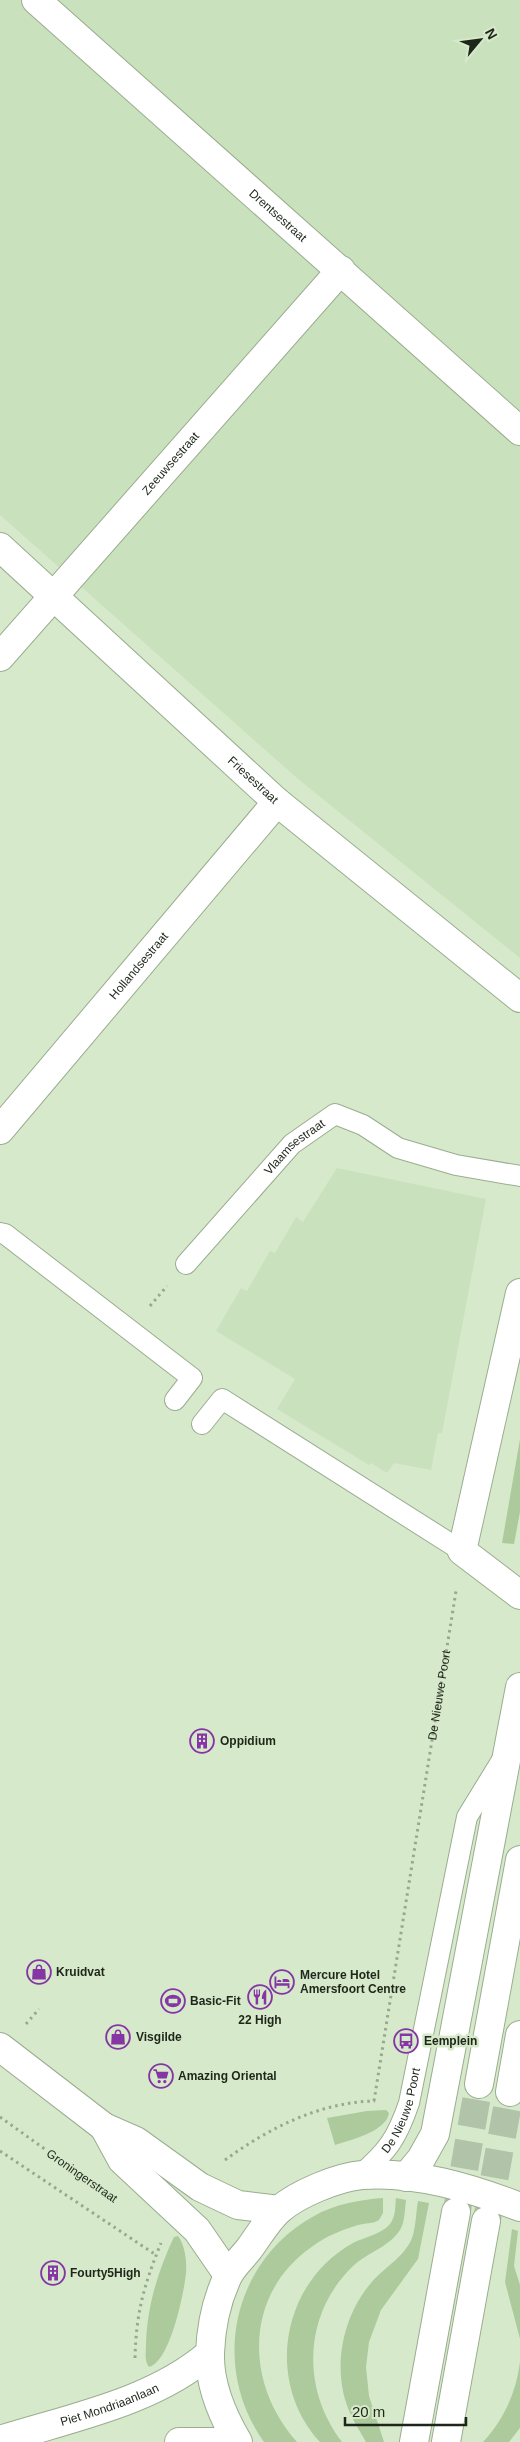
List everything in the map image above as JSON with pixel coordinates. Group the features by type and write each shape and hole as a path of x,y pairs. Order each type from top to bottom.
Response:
{"street":[{"name":"Drentsestraat","path":"36,0 520,431"},
{"name":"Zeeuwsestraat","path":"0,657 52,595 341,270"},
{"name":"Friesestraat","path":"0,547 277,802 520,998"},
{"name":"Hollandsestraat","path":"0,1130 277,802"},
{"path":"520,1293 462,1551 520,1595"},
{"name":"De Nieuwe Poort","path":"406,2176 420,2159 435,2134 520,1687"},
{"path":"479,2084 520,1860"},
{"path":"510,2092 520,2035"},
{"path":"0,2047 104,2127 136,2141 200,2187 238,2205 279,2210"},
{"path":"104,2127 122,2160 197,2230 228,2275"},
{"name":"De Nieuwe Poort","path":"238,2442 224,2418 213,2384 210,2353 216,2309 228,2275 279,2210 326,2184 360,2175 406,2176 468,2189 520,2207"},
{"path":"414,2442 456,2212"},
{"path":"446,2442 486,2221"},
{"name":"Piet Mondriaanlaan","path":"0,2440 138,2396 191,2370 210,2353"},
{"path":"179,2442 217,2442"}],"lane":[{"name":"Vlaamsestraat","path":"186,1264 292,1144 335,1114 363,1125 398,1148 456,1165 520,1176"},
{"path":"0,1233 5,1234 192,1378 175,1400"},
{"path":"202,1424 222,1399 462,1551"},
{"name":"De Nieuwe Poort","path":"360,2175 383,2155 403,2121 409,2103 467,1817 508,1750"}],"path":[{"name":"De Nieuwe Poort","path":"374,2101 462,1551"},
{"path":"21,2030 39,2009"},
{"name":"Groningerstraat","path":"0,2117 101,2189"},
{"path":"0,2151 156,2255"}],"shaded area":[{"path":"0,0 520,0 520,958 298,779 0,515"},
{"path":"337,1168 486,1199 442,1433 438,1433 431,1470 394,1463 387,1473 371,1463 369,1465 277,1409 295,1379 216,1331 241,1288 247,1291 270,1251 275,1253 296,1217 303,1222"},
{"path":"520,1439 520,1512 514,1544 502,1543"},
{"path":"386,2110 389,2113 386,2120 375,2130 358,2138 335,2145 327,2118 367,2111"},
{"path":"383,2198 383,2213 379,2220 346,2229 318,2242 290,2265 274,2288 264,2313 259,2340 261,2366 267,2393 280,2419 297,2442 264,2442 247,2413 238,2381 234,2349 238,2318 248,2288 264,2260 286,2236 314,2216 330,2208 347,2203"},
{"path":"396,2198 406,2200 403,2223 398,2233 387,2243 353,2266 336,2285 324,2306 313,2352 314,2376 319,2399 329,2421 342,2442 320,2442 305,2422 294,2399 288,2376 287,2351 290,2327 298,2304 310,2282 326,2263 339,2252 353,2243 378,2233 387,2227 393,2218"},
{"path":"418,2201 429,2203 418,2259 381,2310 369,2342 366,2367 369,2396 384,2442 366,2442 345,2399 341,2382 342,2346 352,2312 361,2297 376,2277 401,2255 410,2242 414,2231"},
{"path":"512,2229 518,2231 514,2266 520,2285 520,2339 505,2282"},
{"path":"178,2236 184,2249 186,2264 179,2310 175,2326 163,2353 157,2362 149,2367 146,2362 147,2331 154,2289 174,2237"},
{"path":"520,2362 520,2428 509,2442 483,2442 497,2424 508,2405"}],"tunnel":[{"path":"457,2210 479,2084"},
{"path":"487,2219 510,2092"}],"place":[{"name":"Oppidium","path":"202,1741"},
{"name":"Kruidvat","path":"39,1972"},
{"name":"Mercure Hotel Amersfoort Centre","path":"282,1982"},
{"name":"22 High","path":"260,1997"},
{"name":"Basic-Fit","path":"173,2001"},
{"name":"Visgilde","path":"118,2037"},
{"name":"Eemplein","path":"406,2041"},
{"name":"Amazing Oriental","path":"161,2076"},
{"name":"Fourty5High","path":"53,2273"}]}
